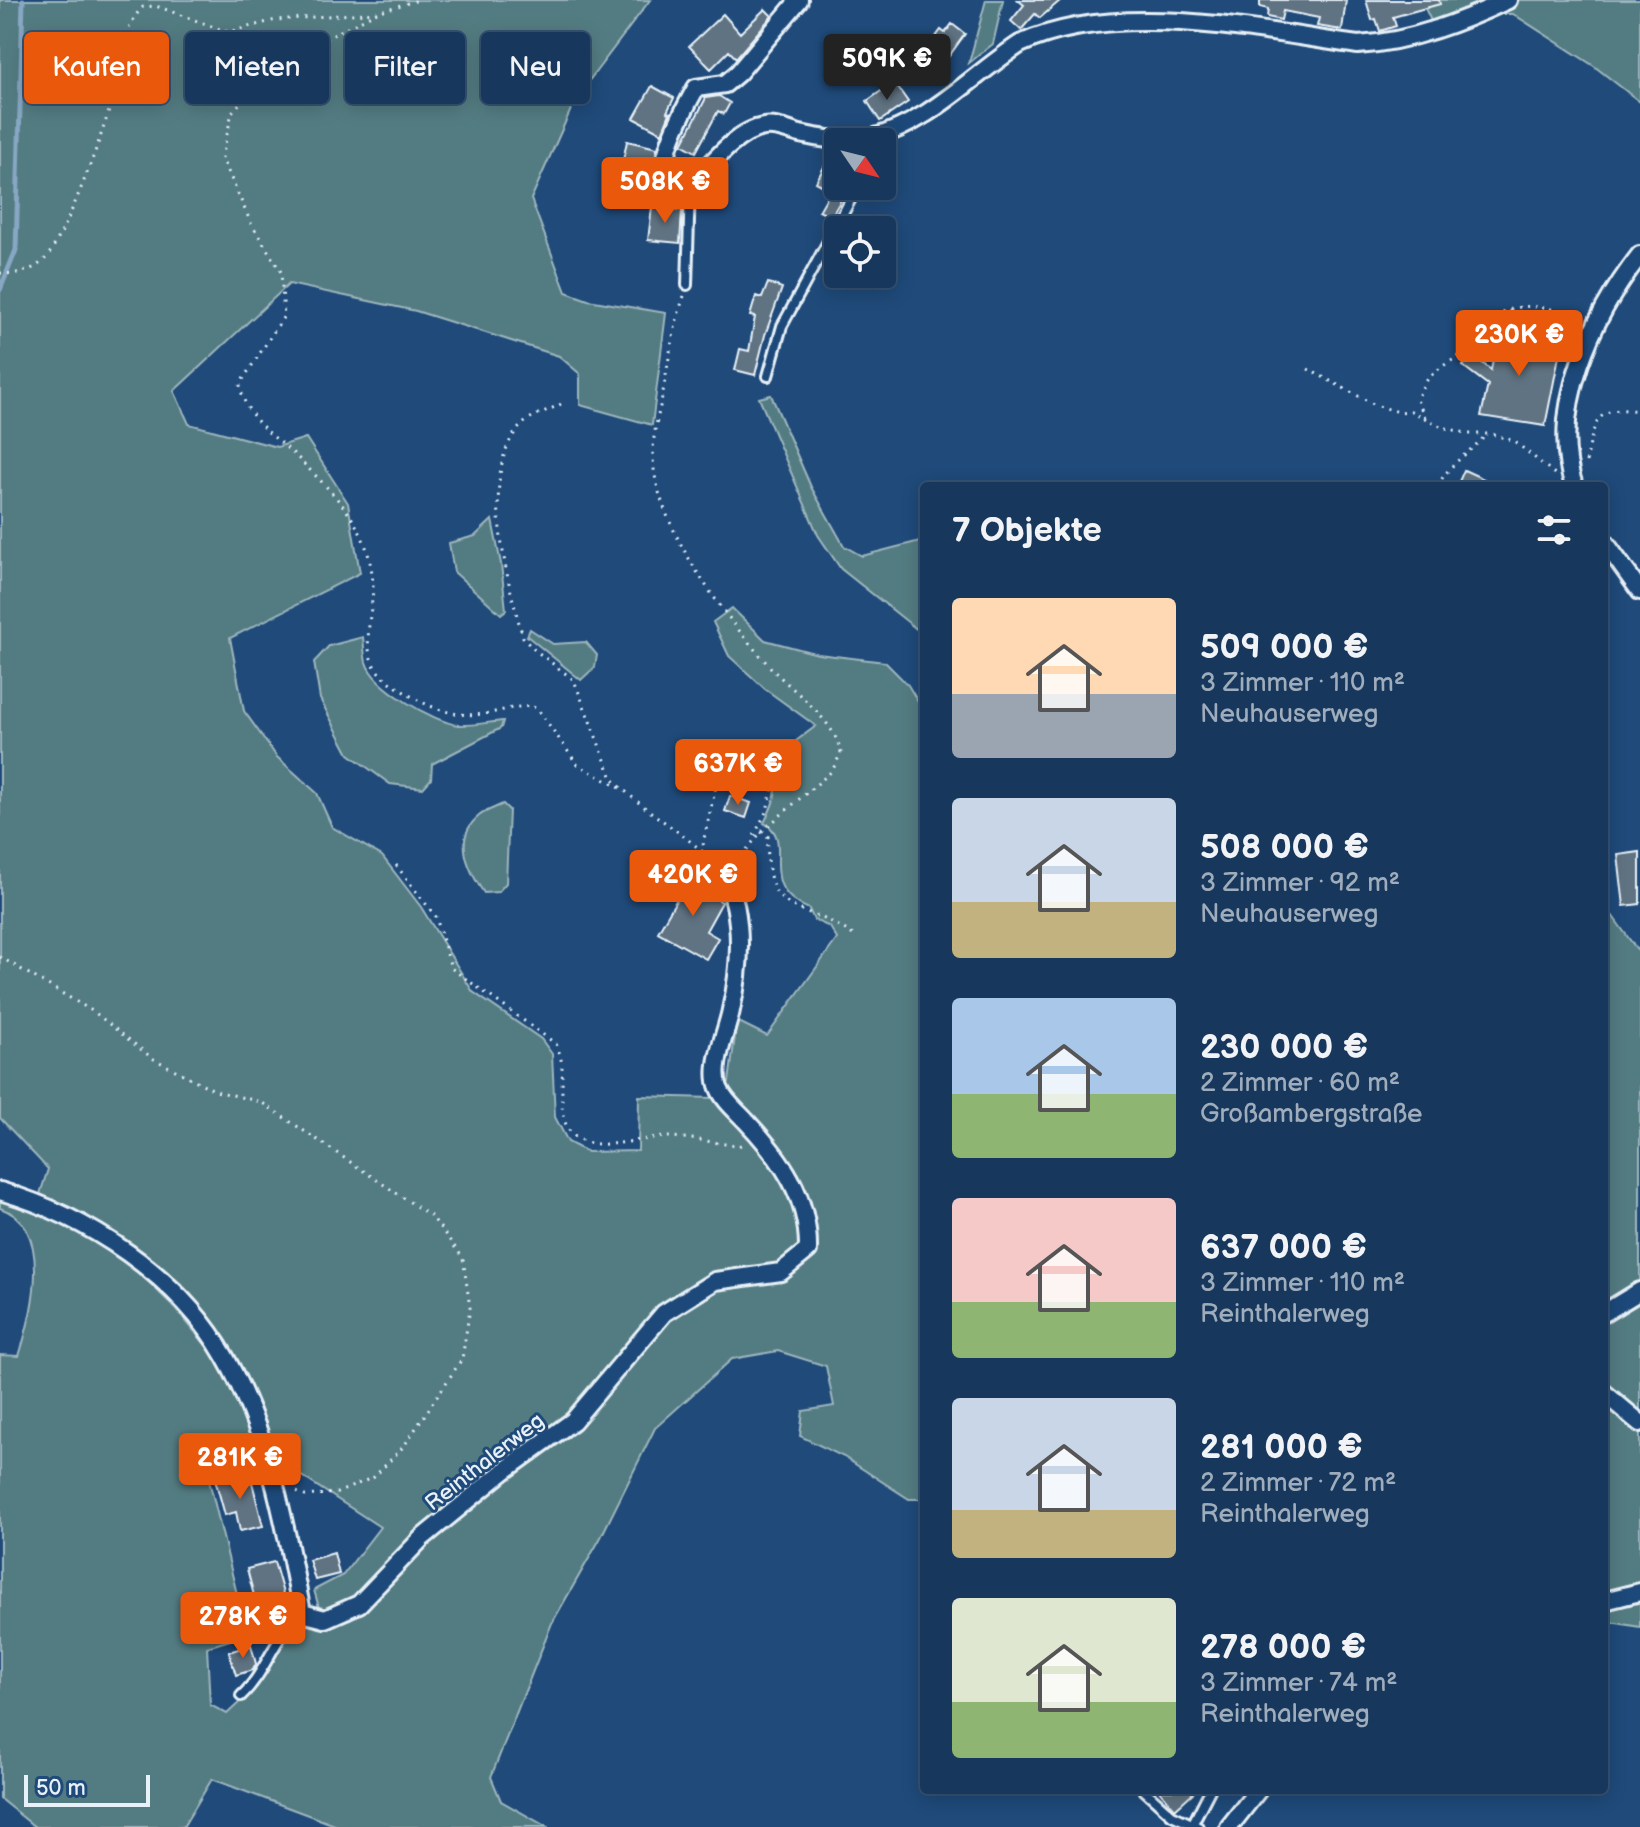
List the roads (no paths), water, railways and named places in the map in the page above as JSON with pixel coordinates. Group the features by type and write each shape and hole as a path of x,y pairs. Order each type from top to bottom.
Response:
{"street":[{"path":"799,0 738,73 725,84 696,88 673,135 663,166 665,177 671,185 680,189 690,187 733,144 764,127 824,137"},
{"path":"896,128 939,106 1020,45 1066,21 1092,16 1202,18 1358,45 1423,33 1508,0"},
{"path":"1572,482 1568,427 1580,365 1594,323 1640,255"},
{"path":"1608,547 1640,591"},
{"name":"Reinthalerweg","path":"302,1613 325,1619 359,1604 422,1538 504,1471 573,1421 664,1313 715,1281 781,1272 808,1250 808,1232 797,1192 782,1161 727,1102 717,1079 719,1055 732,1008 738,936 736,899 726,877"},
{"path":"0,1191 55,1208 120,1247 160,1281 203,1325 239,1383 257,1427 302,1613"},
{"path":"1608,1311 1640,1291"},
{"path":"1608,1396 1640,1423"},
{"path":"1608,1600 1640,1592"},
{"path":"1229,1827 1255,1794"}],"lane":[{"path":"687,285 690,187"},
{"path":"768,376 787,315 850,200"},
{"path":"241,1696 256,1680 288,1624 302,1613"},
{"path":"1148,1794 1158,1806 1195,1826 1208,1794"}],"waterway":[{"path":"0,290 16,250 23,0"}]}
